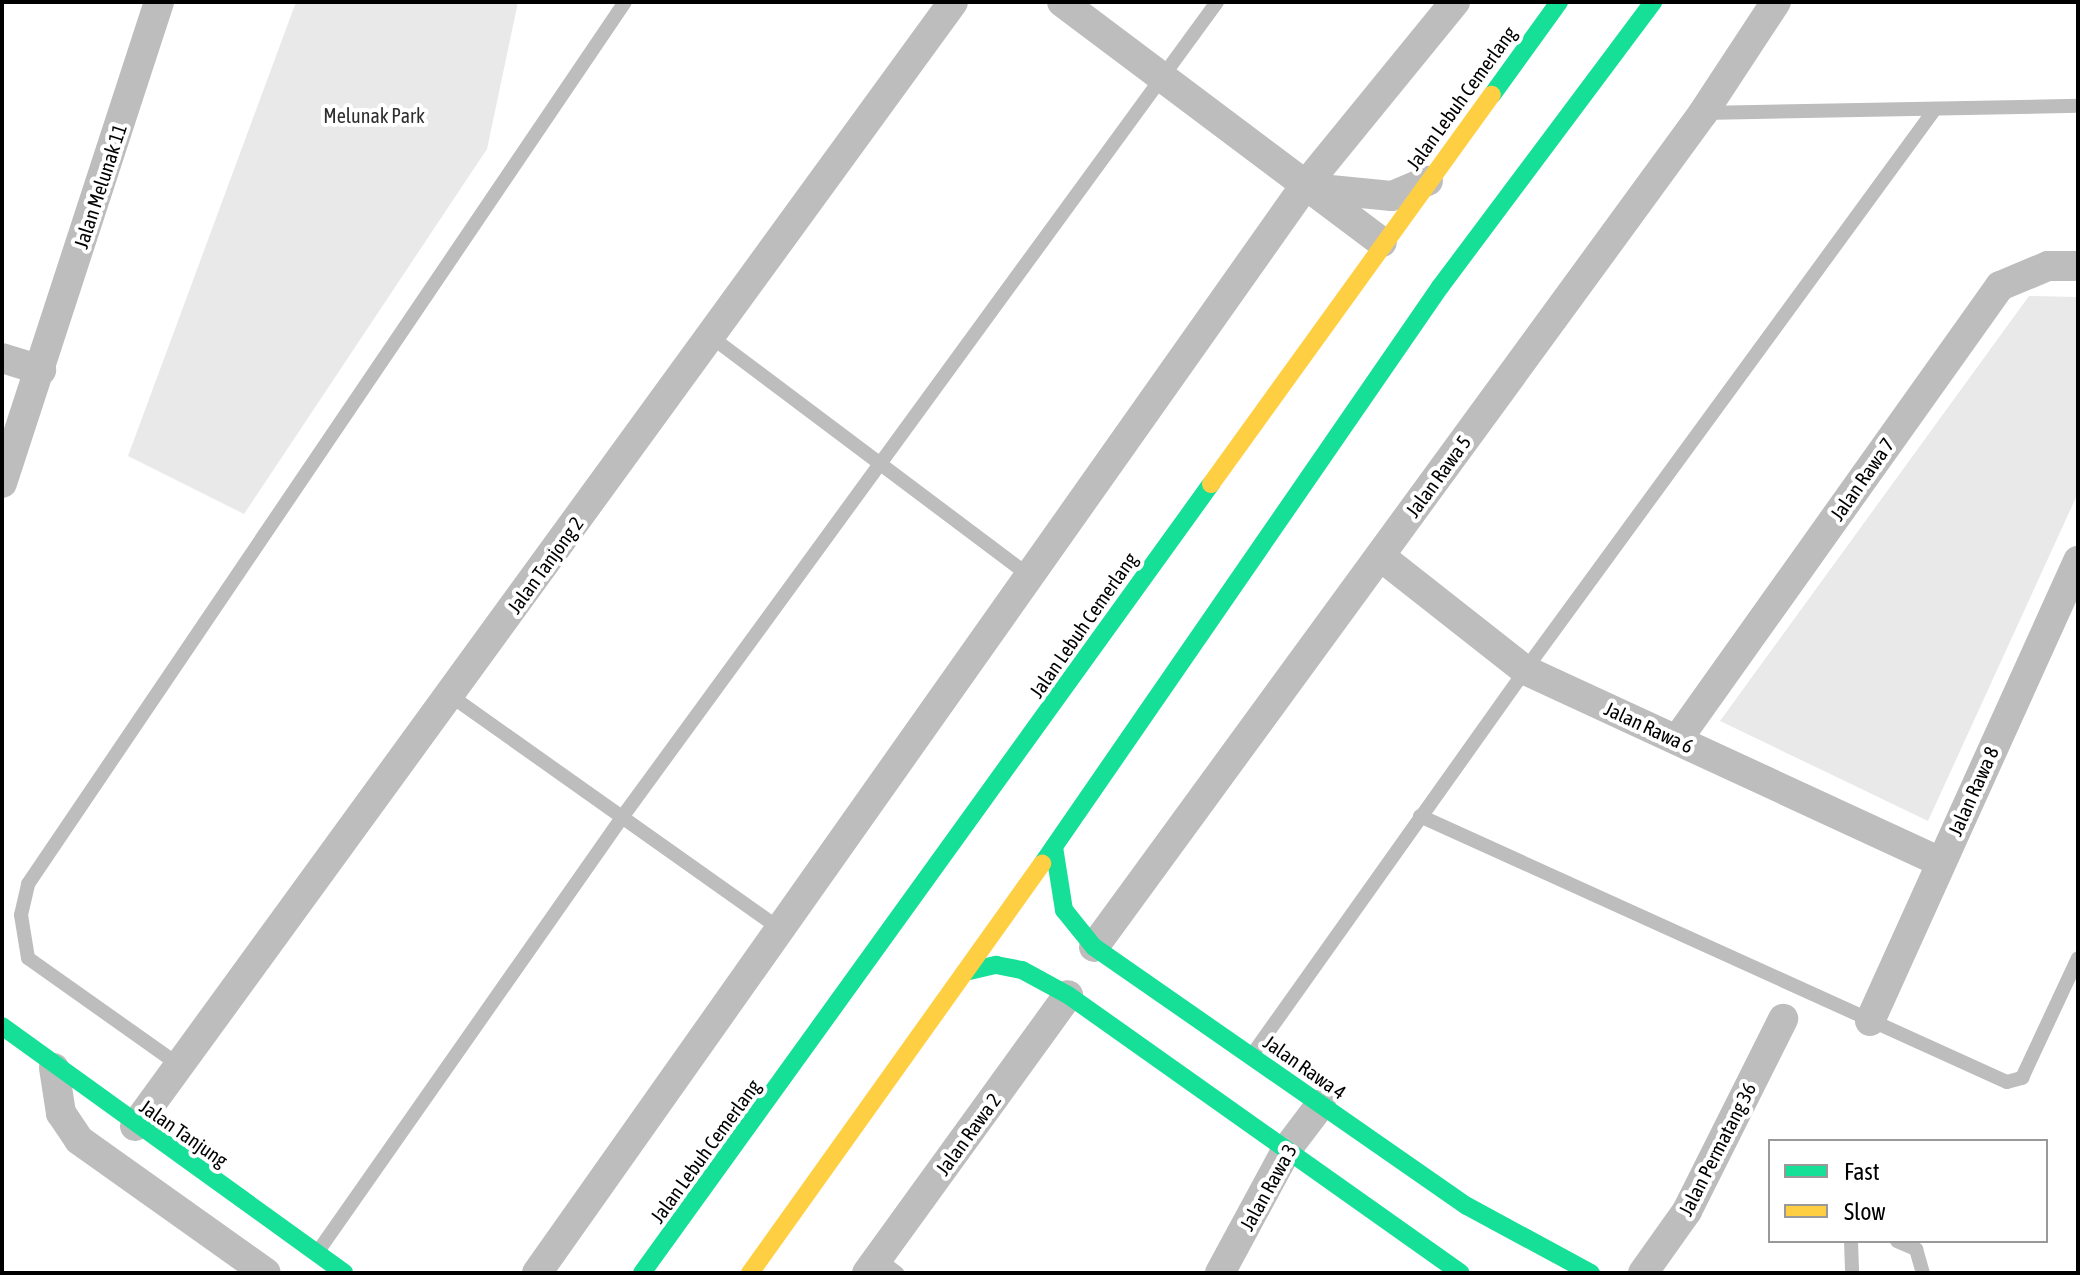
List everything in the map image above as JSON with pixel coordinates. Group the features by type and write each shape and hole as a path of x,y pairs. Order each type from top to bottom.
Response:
{"main road":[{"name":"Jalan Lebuh Cemerlang","path":"642,1273 927,884 1382,242 1559,2"},
{"path":"750,1273 1054,847 1440,287 1653,2"},
{"name":"Jalan Rawa 4","path":"1054,847 1064,910 1094,947 1467,1206 1591,1273"},
{"path":"965,972 996,965 1022,970 1068,995 1287,1149 1435,1266 1460,1273"},
{"name":"Jalan Tanjung","path":"2,1026 54,1068 344,1273"}],"street":[{"name":"Jalan Melunak 11","path":"2,483 159,2"},
{"name":"Jalan Tanjong 2","path":"135,1126 451,696 953,2"},
{"path":"1062,2 1161,81 1382,242"},
{"path":"537,1273 777,927 1304,187 1455,2"},
{"name":"Jalan Rawa 5","path":"1094,947 1703,113 1776,2"},
{"path":"1304,187 1392,196 1428,181"},
{"name":"Jalan Rawa 7","path":"1677,740 2000,286 2048,266 2078,266"},
{"path":"2,358 41,370"},
{"name":"Jalan Rawa 6","path":"1380,556 1525,670 1941,862"},
{"name":"Jalan Rawa 8","path":"1870,1021 2078,561"},
{"name":"Jalan Rawa 2","path":"881,1268 1068,995"},
{"name":"Jalan Permatang 36","path":"1643,1273 1687,1211 1783,1019"},
{"path":"54,1068 61,1113 79,1140 266,1273"},
{"name":"Jalan Rawa 3","path":"1220,1273 1287,1149 1321,1104"}],"lane":[{"path":"179,1065 28,958 21,915 28,884 625,2"},
{"path":"317,1254 623,816 1217,2"},
{"path":"1703,113 2078,106"},
{"path":"1251,1056 1525,670 1935,109"},
{"path":"710,336 882,462 1028,575"},
{"path":"451,696 777,927"},
{"path":"1420,816 2007,1082 2022,1078 2078,958"},
{"path":"1851,1243 1852,1273"},
{"path":"1902,1243 1916,1249 1923,1273"}],"green space":[{"name":"Melunak Park","path":"296,2 518,2 487,149 244,514 128,456"},
{"path":"2029,296 2078,297 2078,493 1928,821 1720,721"}],"traffic: fast":[{"path":"1492,95 1559,2"},
{"path":"1042,864 1440,287 1653,2"},
{"path":"642,1273 1211,484"},
{"path":"1054,847 1064,910 1094,947 1467,1206 1591,1273"},
{"path":"965,972 996,965 1022,970 1068,995 1460,1273"},
{"path":"2,1026 344,1273"}],"traffic: slow":[{"path":"1211,484 1492,95"},
{"path":"750,1273 1042,864"}]}
